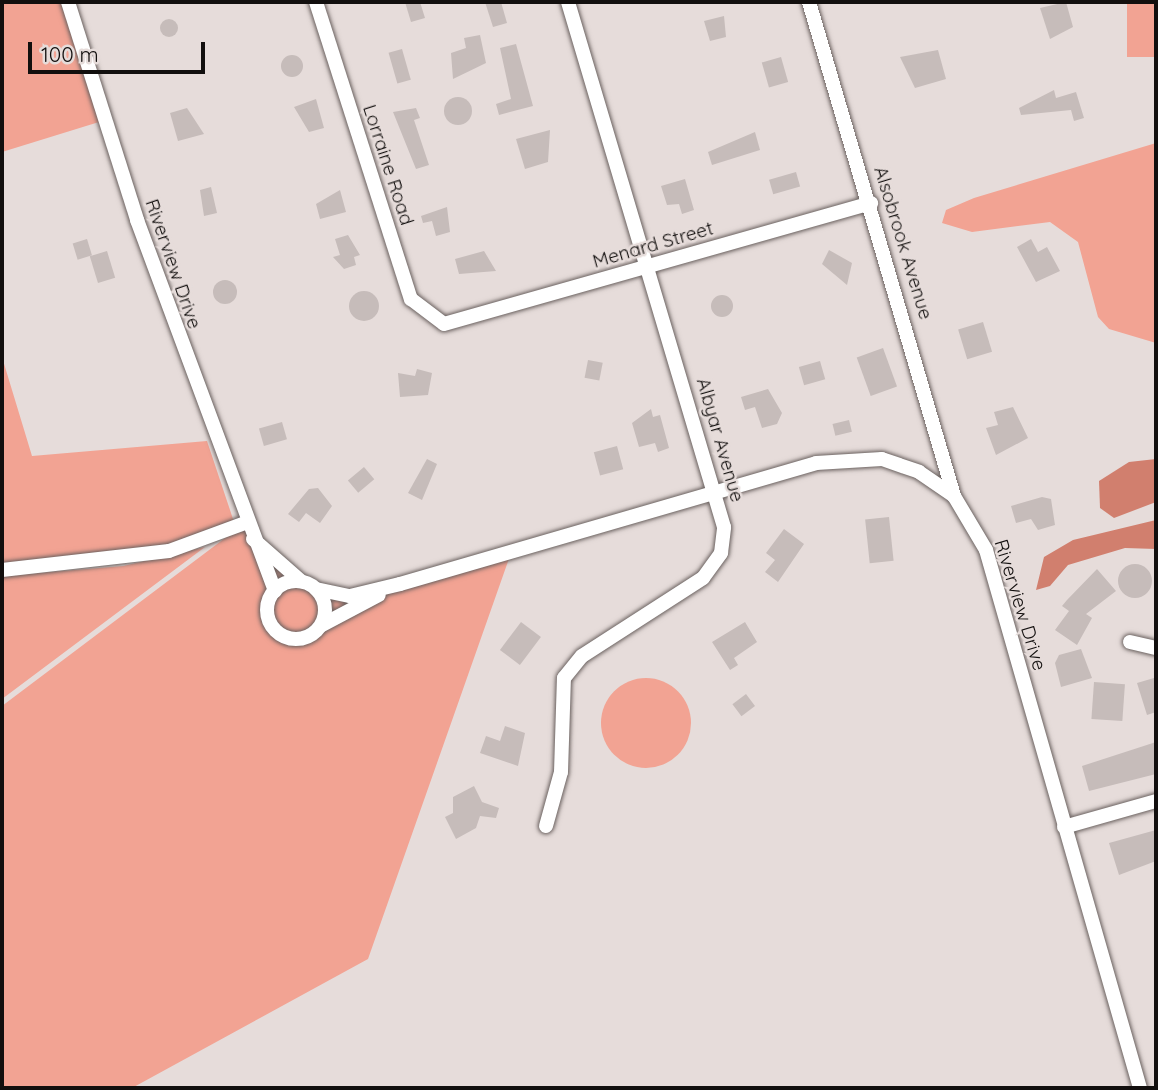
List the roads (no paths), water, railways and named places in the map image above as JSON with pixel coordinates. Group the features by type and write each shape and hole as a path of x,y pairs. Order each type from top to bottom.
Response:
{"street":[{"name":"Riverview Drive","path":"68,2 137,220 247,530 275,591 268,615 283,636 300,639 321,625 400,584"},
{"name":"Lorraine Road","path":"316,2 411,299 444,324"},
{"name":"Albyar Avenue","path":"546,825 561,772 564,678 582,656 703,578 721,553 724,527 716,492 568,2"},
{"name":"Alsobrook Avenue","path":"808,2 872,202 954,496"},
{"name":"Menard Street","path":"444,324 872,202"},
{"name":"Riverview Drive","path":"247,530 301,581 316,589 350,596 400,584 716,492 850,458 882,459 919,472 954,496 986,550 1140,1088"},
{"path":"2,570 157,554 247,530"},
{"path":"275,591 301,581"},
{"path":"316,589 325,606 321,625"},
{"path":"1130,642 1156,648"},
{"path":"1064,827 1156,801"}]}
